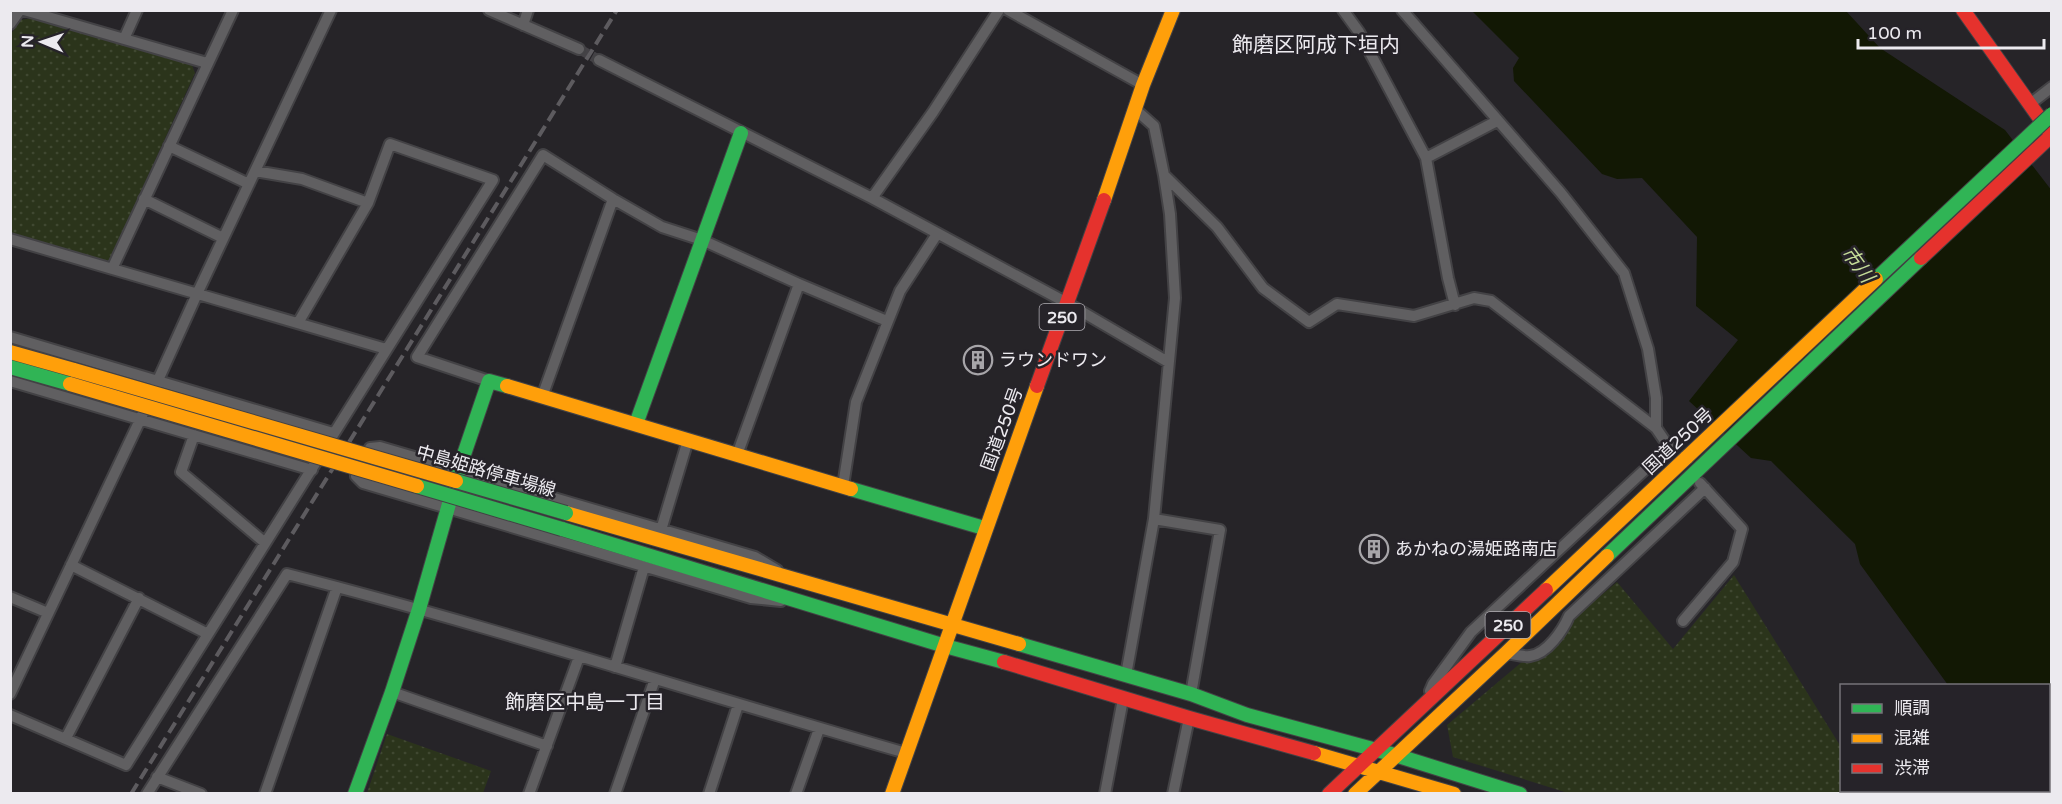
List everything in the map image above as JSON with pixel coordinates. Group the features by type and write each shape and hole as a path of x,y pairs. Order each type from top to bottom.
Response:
{"main road":[{"name":"国道250号","path":"892,794 984,528 1067,303 1143,85 1173,10"},
{"path":"1963,10 2052,135"},
{"name":"国道250号","path":"1329,794 2052,114"},
{"path":"636,424 741,133"},
{"name":"国道250号","path":"1355,794 1506,653 1697,468 2052,135"},
{"name":"中島姫路停車場線","path":"10,352 72,377 726,578 799,603 1040,671 1123,699 1454,794"},
{"name":"中島姫路停車場線","path":"10,367 72,377 566,513 1191,694 1247,715 1395,755 1520,794"},
{"path":"355,794 419,609 447,507 489,381 984,528"}],"street":[{"path":"10,24 22,10 207,63"},
{"path":"124,39 137,10"},
{"path":"112,269 233,10"},
{"path":"10,694 331,10"},
{"path":"489,10 579,49"},
{"path":"523,25 528,10"},
{"path":"872,198 933,112 999,10"},
{"path":"1008,10 1143,85"},
{"path":"1343,10 1359,32 1426,158 1455,305"},
{"path":"1402,10 1561,193 1624,273 1648,349 1656,398 1656,428"},
{"path":"599,60 872,198 1067,303 1168,362"},
{"path":"2030,104 2052,87"},
{"path":"1126,675 1154,519 1175,298 1170,214 1154,126 1136,110"},
{"path":"1426,158 1497,121"},
{"path":"10,715 126,765 493,180 390,144 368,203 298,323"},
{"path":"169,146 249,184"},
{"path":"489,381 417,357 543,155 662,227 702,240 887,321"},
{"path":"255,171 302,179 368,203"},
{"path":"1164,175 1217,227 1263,288 1308,322 1337,304 1414,316 1473,298 1491,301 1656,428 1669,449 1470,632 1433,684 1426,702"},
{"path":"144,199 223,238"},
{"path":"542,397 613,199"},
{"path":"843,486 856,402 900,291 937,234"},
{"path":"10,239 386,349"},
{"path":"737,455 799,284"},
{"path":"10,337 333,433"},
{"path":"10,381 312,470"},
{"path":"194,435 181,472 264,542"},
{"path":"661,530 688,440"},
{"path":"797,581 755,557 380,447 370,448 356,476 363,483 751,598 799,603"},
{"path":"1506,653 1531,656 1547,647 1563,630 1569,616 1703,485 1742,529 1733,562 1683,621"},
{"path":"1154,519 1220,530 1191,694"},
{"path":"71,565 208,634"},
{"path":"615,667 644,567"},
{"path":"147,794 287,574 419,609 906,753"},
{"path":"265,794 337,586"},
{"path":"10,597 48,613"},
{"path":"66,738 139,598"},
{"path":"529,794 579,657"},
{"path":"615,794 655,679"},
{"path":"392,692 547,746"},
{"path":"1105,794 1123,699"},
{"path":"709,794 738,705"},
{"path":"1173,794 1189,718"},
{"path":"796,794 819,729"},
{"path":"157,777 201,794"}],"shaded area":[{"path":"31,18 192,65 195,73 109,261 102,263 11,236 10,35 21,20"},
{"path":"1734,575 1840,745 1840,792 1871,793 1568,793 1453,757 1447,725 1617,582 1673,649"},
{"path":"387,734 491,771 483,793 367,793"}],"water":[{"name":"市川","path":"1472,11 1846,11 1880,48 2005,130 2052,191 2051,793 2023,792 2050,792 2050,684 1947,684 1860,564 1855,544 1771,461 1751,458 1689,401 1738,340 1696,306 1697,237 1642,178 1617,179 1602,174 1514,81 1513,68 1519,58"}],"tunnel":[{"path":"579,49 599,60"}],"railway":[{"path":"131,794 617,10"}],"traffic: fast":[{"path":"1876,279 2052,114"},
{"path":"636,424 741,133"},
{"path":"1607,556 1921,258"},
{"path":"10,367 70,384"},
{"path":"355,794 419,609 459,469 489,381 507,386"},
{"path":"456,481 566,513"},
{"path":"417,486 562,529"},
{"path":"851,489 984,528"},
{"path":"562,529 1004,662"},
{"path":"1019,644 1191,694 1247,715 1395,755 1520,794"}],"traffic: slow":[{"path":"1104,200 1143,85 1173,10"},
{"path":"1687,457 1876,279"},
{"path":"10,352 74,370"},
{"path":"74,370 456,481"},
{"path":"70,384 417,486"},
{"path":"507,386 851,489"},
{"path":"892,794 1037,386"},
{"path":"1546,590 1687,457"},
{"path":"566,513 1019,644"},
{"path":"1355,794 1607,556"},
{"path":"1314,753 1454,794"}],"traffic: jam":[{"path":"1963,10 2048,130"},
{"path":"1921,258 2052,135"},
{"path":"1037,386 1104,200"},
{"path":"1329,794 1546,590"},
{"path":"1004,662 1314,753"}],"place":[{"name":"ラウンドワン","path":"978,360"},
{"name":"あかねの湯姫路南店","path":"1374,549"}],"district":[{"name":"飾磨区阿成下垣内","path":"1316,45"},
{"name":"飾磨区中島一丁目","path":"585,702"}]}
